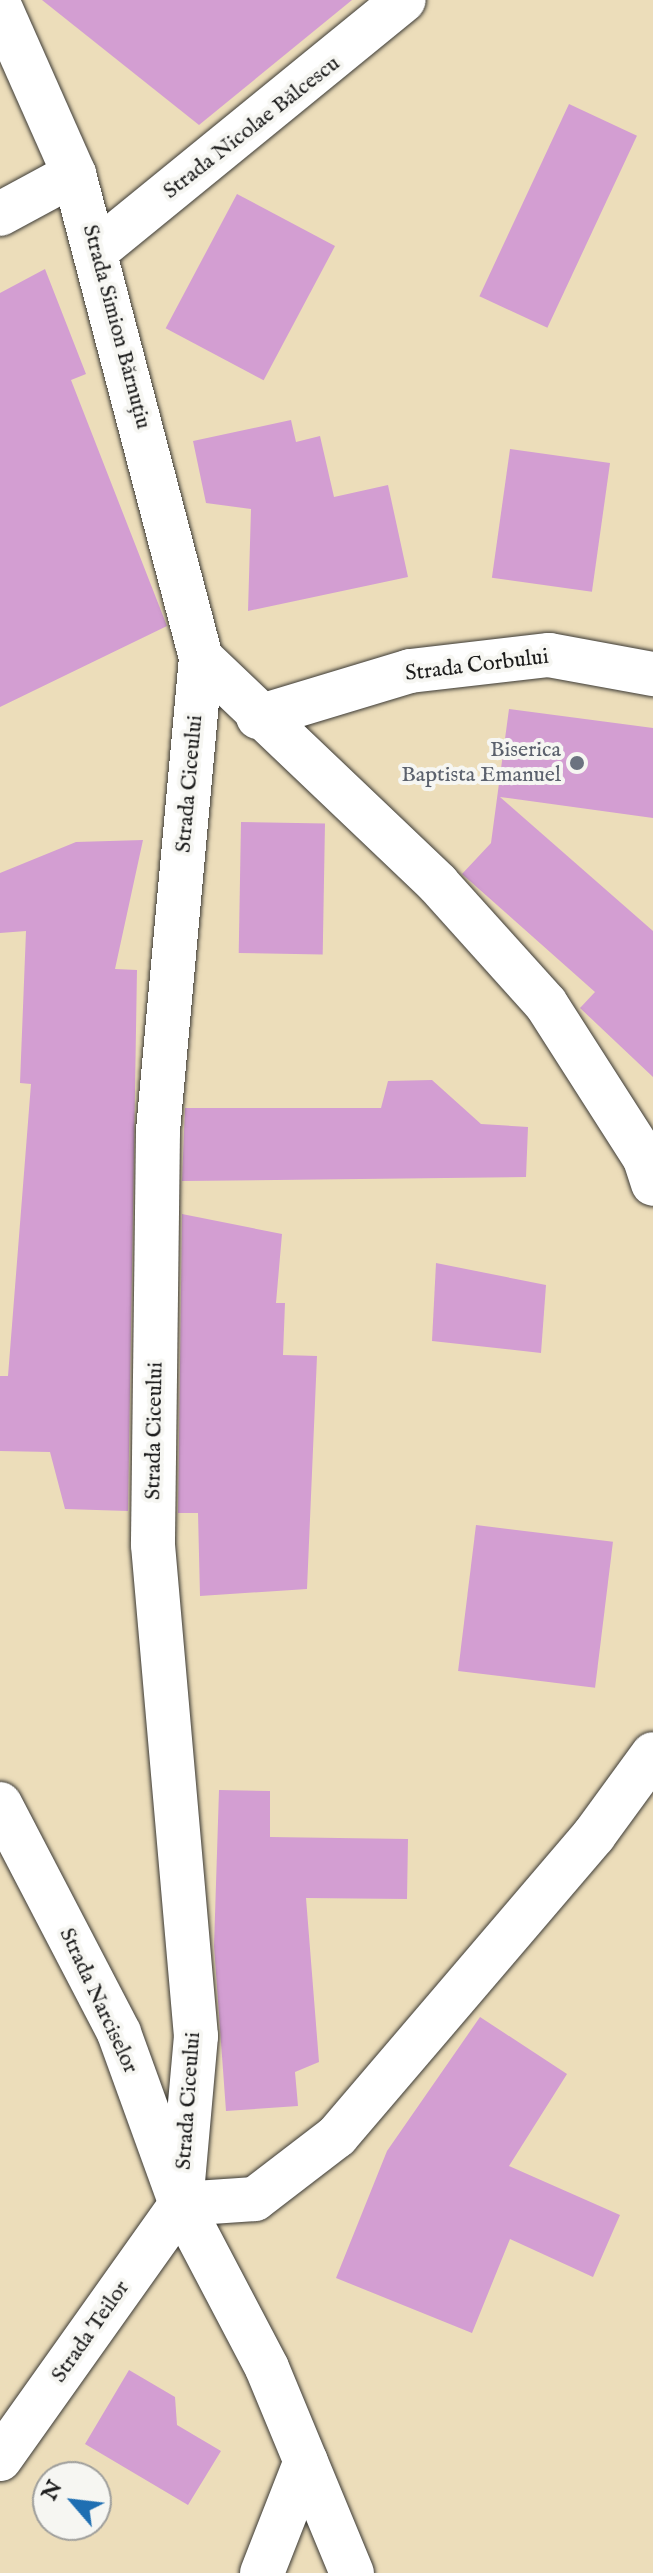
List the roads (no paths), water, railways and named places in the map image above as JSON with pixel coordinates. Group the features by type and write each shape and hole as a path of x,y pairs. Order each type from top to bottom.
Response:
{"street":[{"name":"Strada Nicolae Bălcescu","path":"96,251 404,0"},
{"name":"Strada Simion Bărnuțiu","path":"0,7 74,174 201,658"},
{"path":"0,214 74,174"},
{"name":"Strada Corbului","path":"258,717 410,671 549,655 653,674"},
{"path":"201,658 258,717 438,884 546,1004 645,1159 653,1184"},
{"name":"Strada Ciceului","path":"181,2204 196,2036 153,1545 158,1131 201,658"},
{"path":"181,2204 255,2199 337,2136 594,1835 653,1754"},
{"name":"Strada Narciselor","path":"0,1804 119,2033 181,2204 306,2461 352,2573"},
{"name":"Strada Teilor","path":"0,2459 181,2204"},
{"path":"262,2573 306,2461"}],"place":[{"name":"Biserica Baptista Emanuel","path":"577,763"}]}
